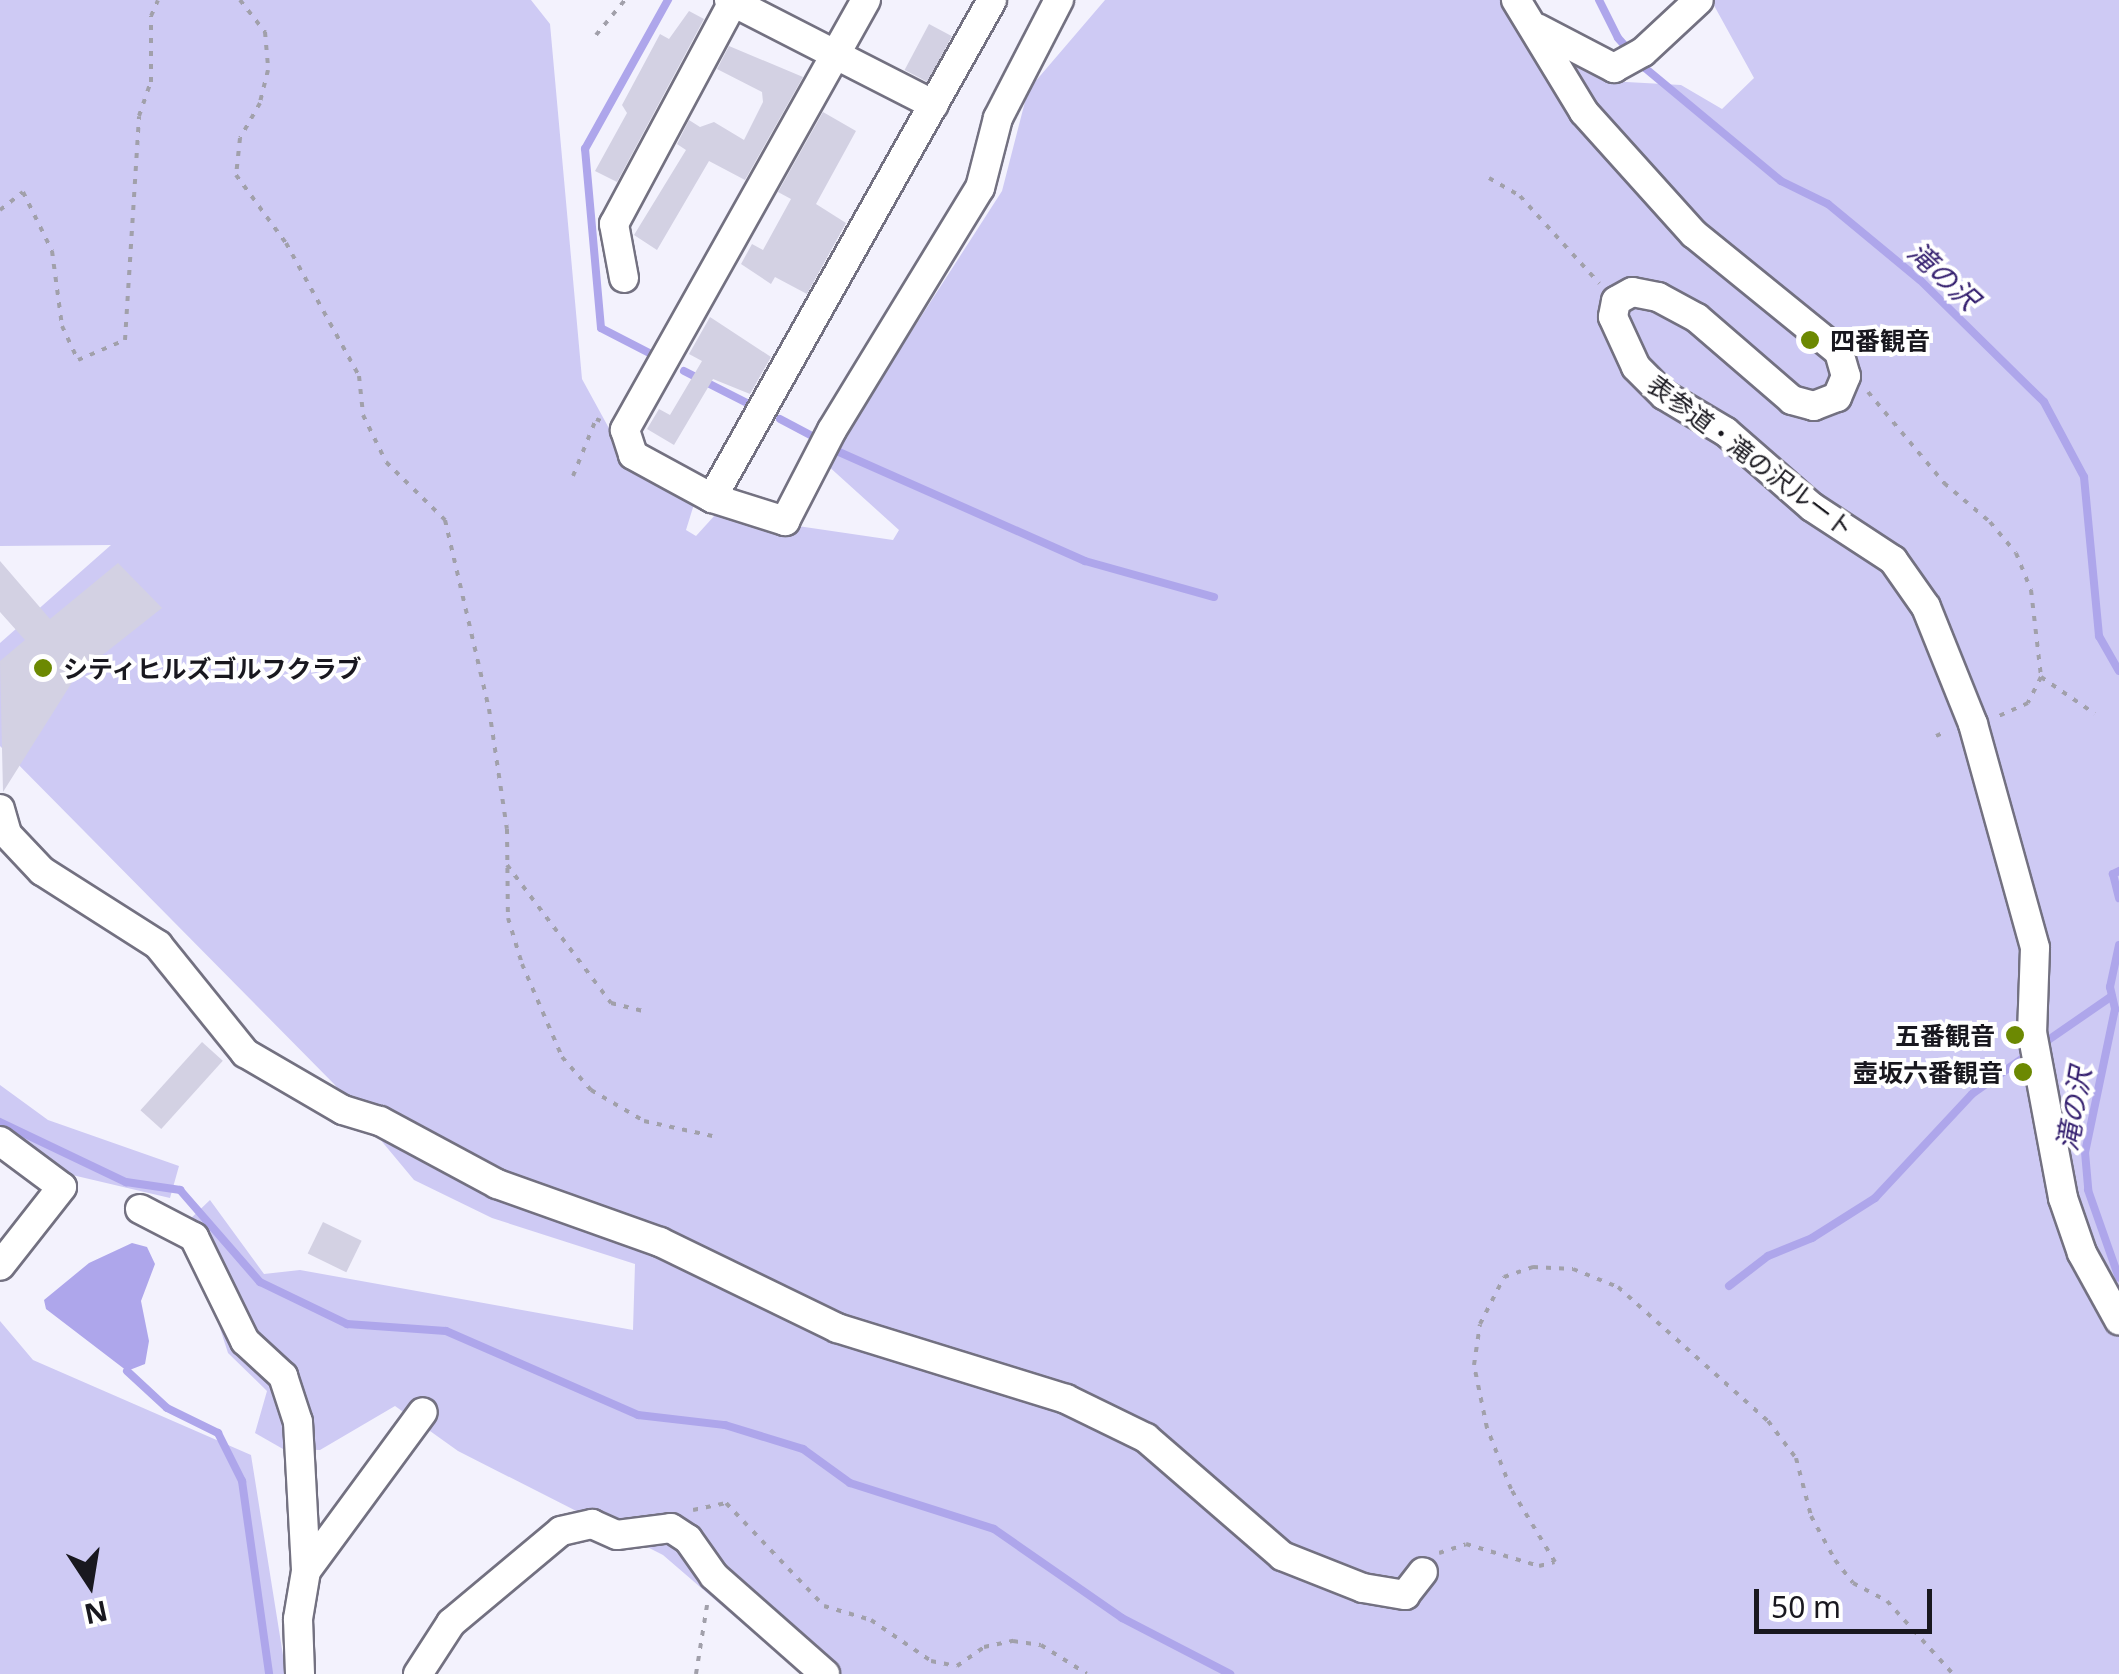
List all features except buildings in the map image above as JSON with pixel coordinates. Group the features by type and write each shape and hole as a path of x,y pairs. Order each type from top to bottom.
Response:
{"street":[{"path":"866,0 625,430 633,455 712,498 785,521 832,430 980,188 998,118 1059,0"},
{"path":"712,498 992,0"},
{"path":"1516,0 1584,112 1694,234 1839,352 1843,365 1837,397 1814,406 1792,400 1697,318 1658,297 1632,292 1616,301"},
{"path":"1532,24 1598,65 1636,57 1699,0"},
{"path":"624,278 614,224 732,1 834,58 934,105"},
{"name":"表参道・滝の沢ルート","path":"1616,301 1612,317 1621,340 1664,395 1726,432 1812,508 1893,560 1926,607 1973,724 2035,948 2032,1032 2063,1198 2082,1254 2119,1320"},
{"path":"0,809 7,834 42,871 158,945 245,1053 342,1110 380,1121 497,1184 660,1242 836,1328 1066,1399 1146,1438 1282,1556 1363,1588 1405,1596 1423,1572"},
{"path":"0,1141 62,1187 0,1266"},
{"path":"140,1209 194,1237 245,1341 284,1376 298,1422 306,1571 298,1619 300,1674"},
{"path":"306,1571 423,1412"},
{"path":"418,1674 451,1623 561,1531 592,1524 618,1534 671,1528 688,1539 714,1576 825,1674"}],"path":[{"path":"0,210 23,192 52,252 62,326 78,360 125,340 139,116 152,82 151,16 158,0"},
{"path":"240,0 265,32 268,70 260,102 240,138 236,174 286,243 359,376 362,415 386,462 445,520 488,710 506,865 508,918 562,1057 590,1090 644,1120 712,1136"},
{"path":"596,35 626,0"},
{"path":"1490,178 1520,196 1616,301"},
{"path":"1843,365 1863,375 1870,400 2016,553 2032,590 2041,678 2028,703 1936,736"},
{"path":"573,476 596,419 625,430"},
{"path":"2041,678 2095,714"},
{"path":"506,865 611,1003 643,1011"},
{"path":"1423,1572 1444,1547 1466,1544 1539,1566 1555,1562 1511,1489 1487,1428 1474,1365 1480,1324 1504,1277 1533,1268 1573,1269 1618,1287 1768,1421 1796,1458 1811,1516 1834,1560 1853,1583 1888,1601 1952,1674"},
{"path":"671,1528 699,1506 726,1503 824,1606 871,1620 931,1661 957,1666 984,1648 1014,1641 1041,1645 1087,1674"},
{"path":"696,1674 714,1576"}],"shaded area":[{"path":"0,0 531,0 550,24 582,379 628,463 695,501 686,530 696,536 716,514 893,540 899,530 826,464 1002,191 1028,90 1105,0 1508,0 1518,25 1608,81 1681,85 1722,109 1754,78 1711,0 2119,0 2119,1674 801,1674 663,1555 458,1451 395,1406 320,1450 283,1449 255,1433 267,1391 228,1353 186,1223 210,1200 264,1274 300,1270 633,1330 635,1264 492,1218 414,1180 334,1084 0,746 0,643 111,545 0,546"},
{"path":"0,1085 48,1120 179,1166 170,1198 0,1158"},
{"path":"132,1243 147,1247 155,1264 141,1301 149,1341 145,1364 127,1371 46,1309 44,1300 89,1263"},
{"path":"0,1321 33,1360 251,1455 286,1674 0,1674"}],"waterway":[{"path":"659,358 601,328 585,149 668,0"},
{"name":"滝の沢","path":"1599,0 1618,38 1645,68 1781,181 1828,204 1920,280 2044,402 2084,477 2099,636 2119,671"},
{"path":"684,371 755,407"},
{"path":"780,419 814,437"},
{"path":"839,452 1085,561 1214,597"},
{"name":"滝の沢","path":"2119,871 2113,874 2119,898"},
{"name":"滝の沢","path":"2119,945 2110,987 2115,1009 2085,1152 2088,1190 2119,1278"},
{"path":"2041,1045 2112,996"},
{"path":"1729,1286 1768,1256 1812,1238 1875,1198 1972,1094 2030,1053"},
{"path":"0,1122 126,1182 180,1190 260,1282 347,1324 446,1331 638,1415 725,1425 803,1449 850,1483 994,1529 1122,1618 1230,1674"},
{"path":"127,1371 167,1408 218,1433 242,1481 269,1674"}],"place":[{"name":"四番観音","path":"1810,340"},
{"name":"シティヒルズゴルフクラブ","path":"43,668"},
{"name":"五番観音","path":"2015,1035"},
{"name":"壺坂六番観音","path":"2023,1072"}]}
